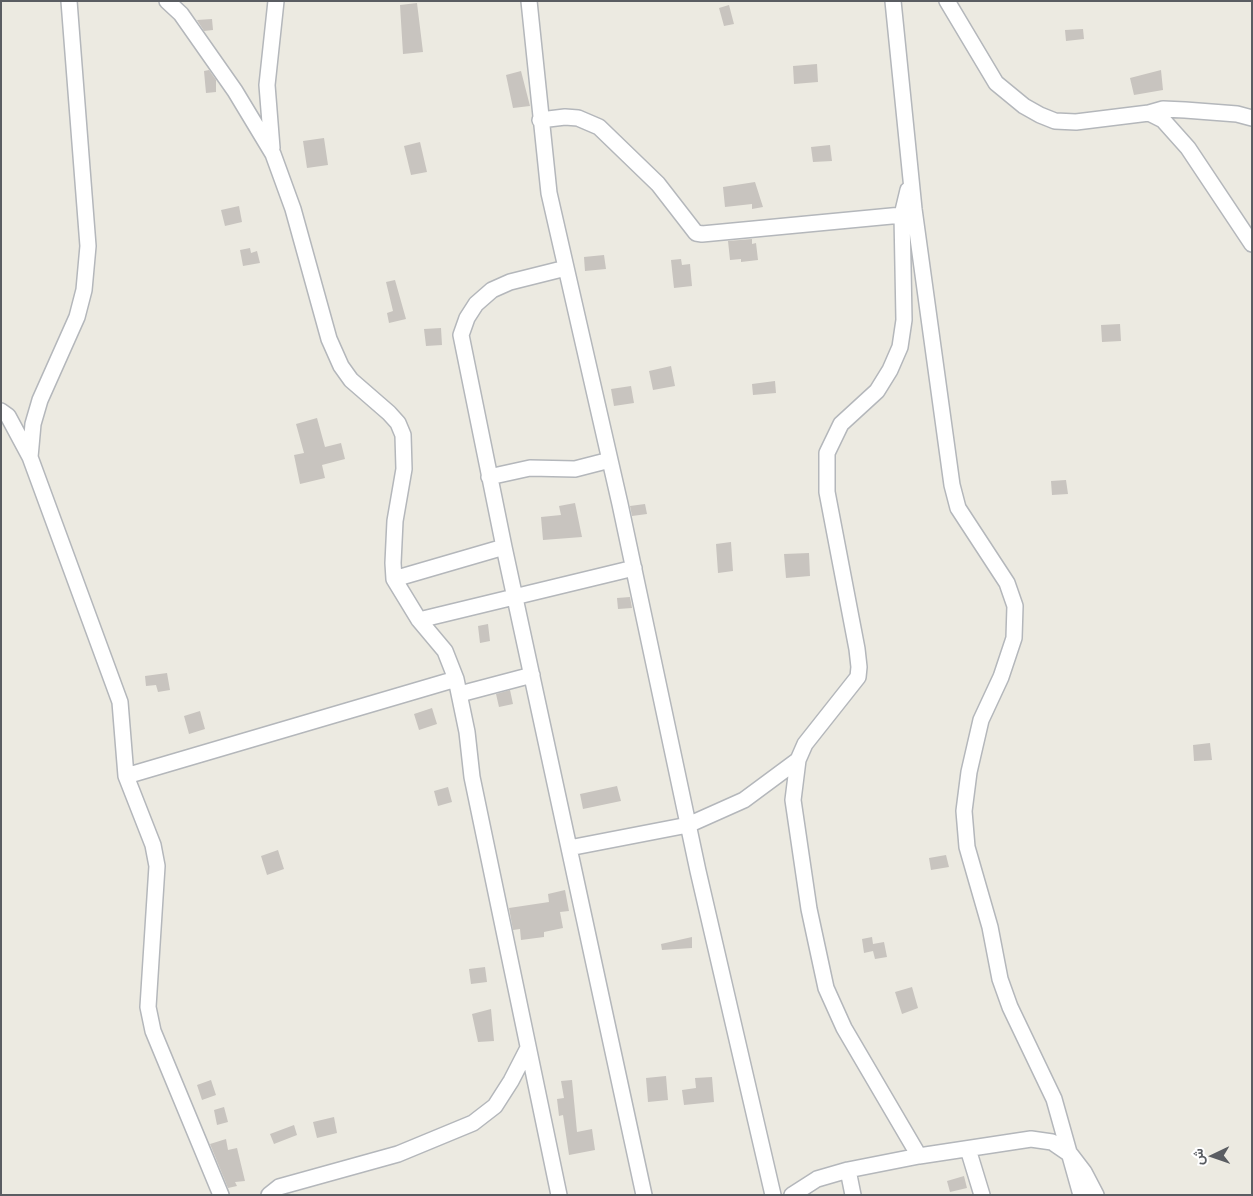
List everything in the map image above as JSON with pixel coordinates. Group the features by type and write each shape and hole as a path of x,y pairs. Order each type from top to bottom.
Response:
{"street":[{"path":"30,457 33,424 40,400 77,317 85,281 88,246 68,1"},
{"path":"167,1 181,14 235,91 273,154 293,209 328,339 341,366 351,380 398,423 403,435 404,469 395,521 394,579 419,620 445,651 458,687 472,776 559,1195"},
{"path":"273,154 267,85 276,1"},
{"path":"529,1 549,193 634,568 688,825 773,1195"},
{"path":"893,1 911,182 937,389 952,485 958,508 1007,583 1015,606 1014,638 1001,676 981,720 969,772 964,811 967,847 990,927 1000,979 1010,1007 1054,1099 1081,1195"},
{"path":"947,1 996,84 1024,106 1040,115 1055,120 1076,122 1149,113 1163,109 1237,114 1252,118"},
{"path":"1149,113 1164,120 1178,134 1216,187 1252,244"},
{"path":"540,120 565,117 578,118 599,127 658,184 696,233 702,234 902,215"},
{"path":"911,182 902,215 905,291 904,320 900,347 890,370 877,391 841,424 827,452 827,492 858,649 860,668 858,677 805,744 798,760 793,800 800,858 818,957 826,988 844,1028 919,1156"},
{"path":"566,268 510,282 492,290 476,304 467,318 461,335 514,596 644,1195"},
{"path":"1,411 8,416 30,457 120,702 126,776 153,845 157,866 148,1007 153,1031 221,1195"},
{"path":"489,476 530,468 581,468 610,460"},
{"path":"394,579 504,547"},
{"path":"419,620 634,568"},
{"path":"126,776 458,687 532,675"},
{"path":"569,848 688,825 744,800 798,760"},
{"path":"269,1195 279,1187 398,1154 473,1123 495,1106 511,1081 528,1048"},
{"path":"792,1195 812,1181 848,1170 919,1156 1031,1139 1052,1142 1071,1155 1084,1172 1096,1195"},
{"path":"968,1148 982,1195"},
{"path":"848,1170 853,1195"}],"building":[{"path":"417,3 423,52 403,54 400,5"},
{"path":"729,5 734,24 724,26 719,8"},
{"path":"212,19 213,30 204,31 197,20"},
{"path":"1083,29 1084,39 1066,41 1065,30"},
{"path":"817,64 818,82 794,84 793,66"},
{"path":"209,70 216,80 216,92 206,93 204,71"},
{"path":"1161,70 1163,90 1134,95 1130,78"},
{"path":"521,71 530,106 513,108 506,75"},
{"path":"324,138 328,165 307,168 303,141"},
{"path":"420,142 427,172 411,175 404,146"},
{"path":"830,145 832,161 813,162 811,147"},
{"path":"755,182 763,207 752,209 752,204 725,207 723,187"},
{"path":"239,206 242,222 225,226 221,210"},
{"path":"752,239 752,244 756,243 758,260 741,262 741,259 730,260 728,241"},
{"path":"250,248 251,253 257,251 260,263 243,266 240,250"},
{"path":"604,255 606,269 585,271 584,257"},
{"path":"681,259 682,265 690,264 692,286 674,288 671,260"},
{"path":"395,280 406,319 389,323 387,313 393,311 386,282"},
{"path":"1120,324 1121,341 1102,342 1101,325"},
{"path":"441,328 442,345 426,346 424,329"},
{"path":"671,366 675,386 653,390 649,371"},
{"path":"775,381 776,393 753,395 752,384"},
{"path":"631,386 634,403 614,406 611,389"},
{"path":"317,418 325,447 341,443 345,459 322,465 325,478 300,484 294,455 304,453 296,424"},
{"path":"1066,480 1068,494 1052,495 1051,481"},
{"path":"575,503 582,537 543,540 541,517 561,515 559,506"},
{"path":"645,504 647,514 632,516 630,506"},
{"path":"731,542 733,571 718,573 716,544"},
{"path":"809,553 810,576 786,578 784,554"},
{"path":"630,597 632,608 618,609 617,598"},
{"path":"488,624 490,641 480,643 478,626"},
{"path":"167,673 170,690 158,692 156,685 146,686 145,676"},
{"path":"510,690 513,704 499,707 496,694"},
{"path":"432,708 437,724 419,730 414,714"},
{"path":"200,711 205,729 189,734 184,716"},
{"path":"1210,743 1212,760 1194,761 1193,745"},
{"path":"617,786 621,801 583,809 580,794"},
{"path":"448,787 452,802 438,806 434,791"},
{"path":"278,850 284,869 267,875 261,856"},
{"path":"946,855 949,867 931,870 929,858"},
{"path":"565,890 569,911 560,912 563,928 544,932 544,937 521,940 520,929 513,930 509,908 549,902 548,894"},
{"path":"692,937 692,948 662,950 661,944"},
{"path":"872,937 873,944 884,942 887,957 875,959 873,951 864,953 862,939"},
{"path":"485,967 487,982 471,984 469,969"},
{"path":"912,987 918,1008 902,1014 895,992"},
{"path":"491,1009 494,1041 478,1042 472,1014"},
{"path":"666,1076 668,1100 648,1102 646,1078"},
{"path":"712,1077 714,1102 684,1105 682,1090 696,1088 695,1078"},
{"path":"211,1080 216,1095 202,1100 197,1085"},
{"path":"572,1080 577,1132 592,1129 595,1150 569,1155 563,1115 559,1116 557,1099 564,1098 561,1081"},
{"path":"224,1107 228,1122 217,1125 214,1110"},
{"path":"334,1117 337,1133 317,1138 313,1122"},
{"path":"294,1125 297,1135 274,1144 270,1134"},
{"path":"226,1139 228,1150 237,1148 245,1181 235,1182 237,1186 228,1188 210,1144"},
{"path":"964,1176 967,1188 950,1192 947,1181"}]}
